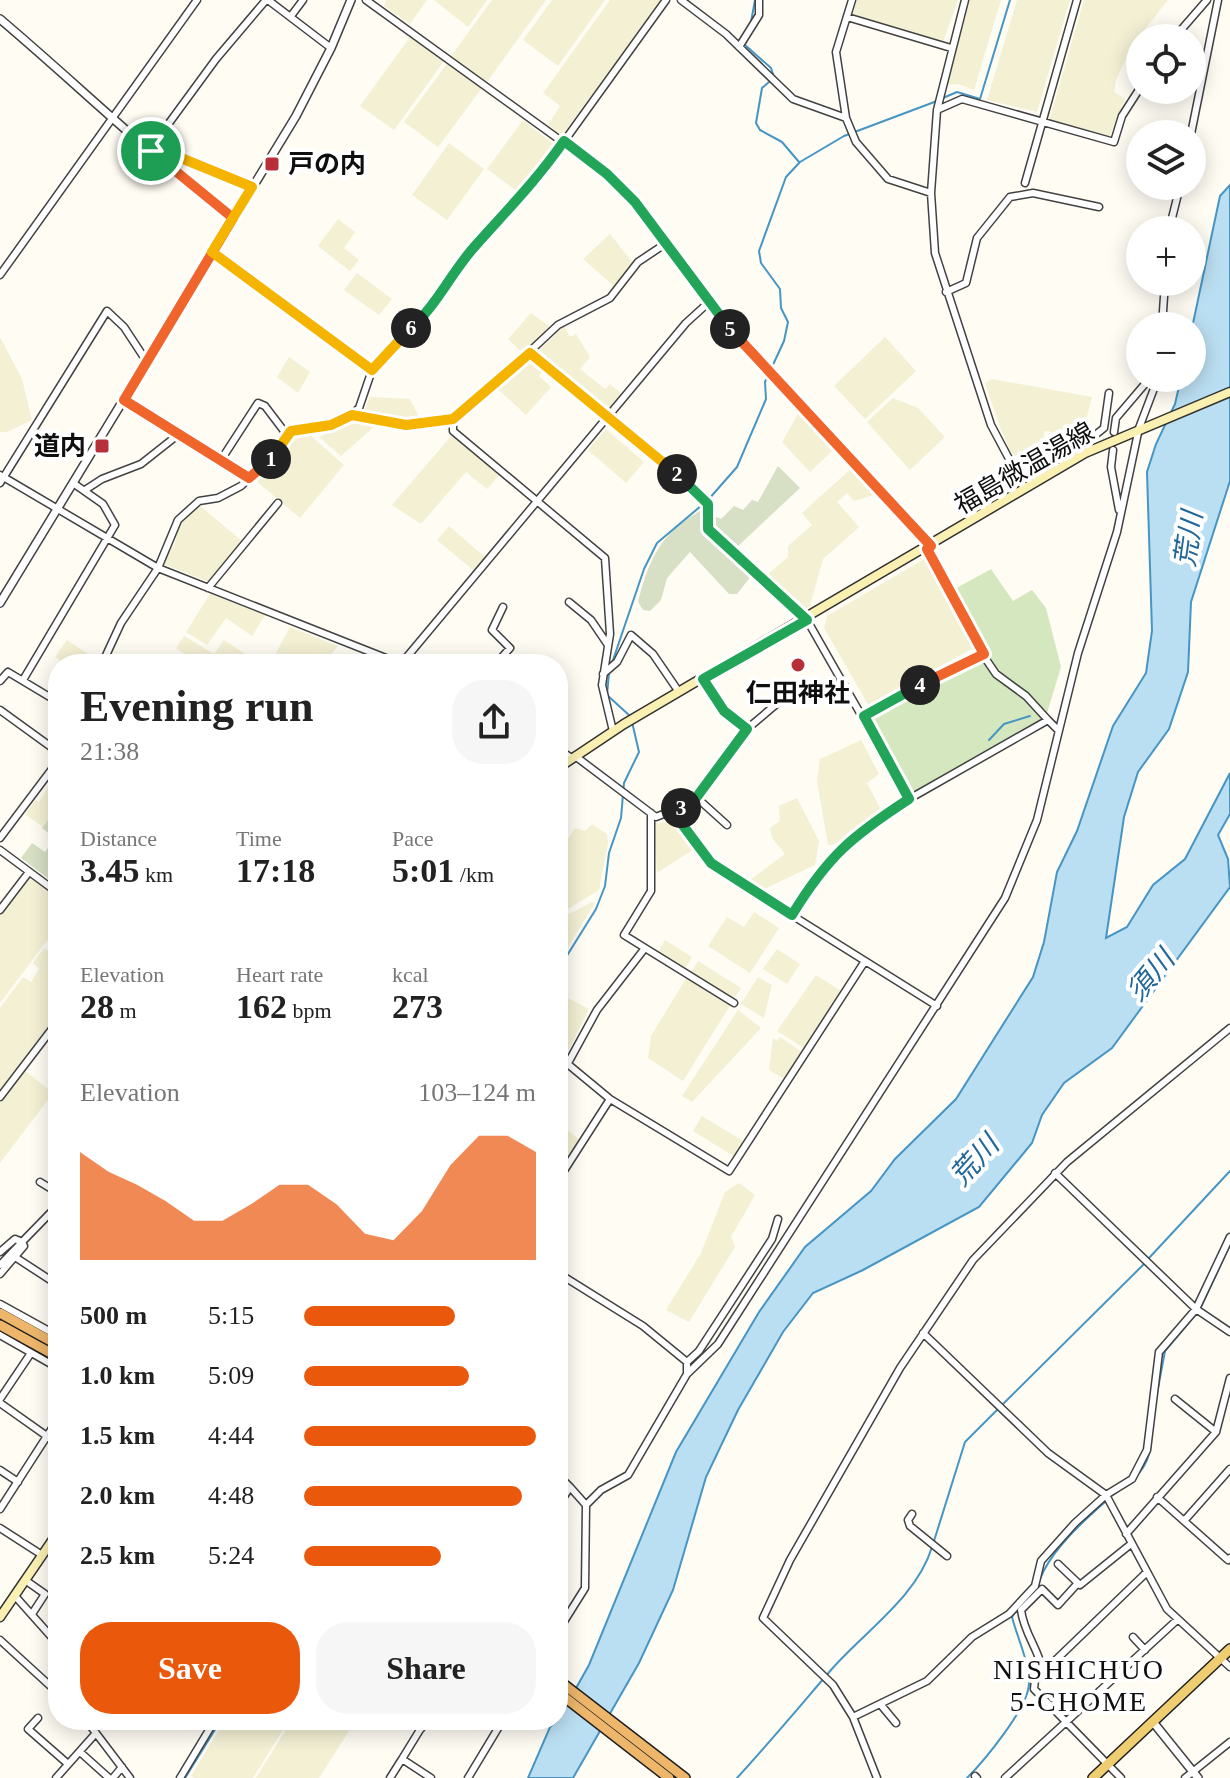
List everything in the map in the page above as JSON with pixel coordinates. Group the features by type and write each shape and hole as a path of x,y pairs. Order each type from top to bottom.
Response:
{"highway":[{"path":"0,1313 48,1339"},
{"path":"0,1325 48,1351"},
{"path":"568,1688 685,1778"},
{"path":"568,1700 669,1778"}],"main road":[{"name":"福島微温湯線","path":"568,759 929,548 1024,487 1139,428 1230,392"},
{"path":"1,1615 48,1546"},
{"path":"1093,1778 1230,1649"}],"street":[{"path":"1,270 197,0"},
{"path":"150,150 216,59 267,0 331,48"},
{"path":"291,16 303,0"},
{"path":"0,603 252,187 331,48 351,0"},
{"path":"366,0 614,180 653,224 708,303 929,548 996,674 1026,696 1058,730"},
{"path":"107,654 121,623 158,568 173,530 185,512 199,501 234,490 273,457 287,435 331,425 359,408 372,370 428,312 475,246 529,190 666,0"},
{"path":"681,0 741,43 793,99 846,118"},
{"path":"741,43 759,15 759,0"},
{"path":"852,0 836,52 846,118 859,149 888,179 931,193"},
{"path":"965,0 937,110 931,193 935,253 991,425 1024,487"},
{"path":"1025,183 1077,0"},
{"path":"1186,24 1207,0"},
{"path":"1194,120 1218,0"},
{"path":"847,17 951,48"},
{"path":"0,19 74,81 111,119 233,218"},
{"path":"937,110 962,99 1114,142 1122,116 1130,104"},
{"path":"150,150 159,149 252,187"},
{"path":"946,292 966,283 977,238 1010,197 1033,193 1099,207"},
{"path":"352,415 406,425 453,419 568,318 610,298 638,262 665,244"},
{"path":"212,252 372,370"},
{"path":"409,654 686,323 708,303"},
{"path":"147,362 124,327 107,311 1,478 158,568 376,654"},
{"path":"530,353 703,497 709,510 708,529 807,620 909,799"},
{"path":"1114,432 1116,418 1138,392"},
{"path":"586,1505 601,1490 628,1475 687,1374 718,1344 984,936 1016,874 1037,820 1058,730 1120,513 1139,428 1153,392"},
{"path":"1077,458 1080,447 1104,428 1109,393"},
{"path":"124,400 249,478"},
{"path":"221,460 258,403 265,406 287,435"},
{"path":"453,419 453,431 605,558 610,608 603,674 605,705 613,731"},
{"path":"85,490 141,464 179,434"},
{"path":"1113,450 1111,467 1120,513"},
{"path":"23,680 115,525 108,510 73,483"},
{"path":"208,588 278,503"},
{"path":"569,602 591,620 608,645"},
{"path":"503,607 492,630 510,648 505,654"},
{"path":"603,674 617,662 631,635 653,654 679,692"},
{"path":"864,716 974,655 984,654"},
{"path":"0,681 8,672 48,696"},
{"path":"703,679 724,711 747,729"},
{"path":"568,754 656,817 673,812 696,797 747,729 780,701"},
{"path":"0,710 48,745"},
{"path":"792,915 833,855 862,829 1048,720"},
{"path":"0,838 48,774"},
{"path":"696,797 727,825"},
{"path":"673,812 711,863 937,1006"},
{"path":"651,813 651,891 624,935 734,1003"},
{"path":"0,850 48,886"},
{"path":"0,910 29,872"},
{"path":"645,948 597,1010 568,1063 610,1099 729,1171 865,961"},
{"path":"877,1778 853,1717 829,1680 763,1618 790,1560 923,1333 973,1260 1055,1173 1230,1028"},
{"path":"0,1097 48,1034"},
{"path":"568,1164 610,1099"},
{"path":"1055,1173 1198,1310 1230,1332"},
{"path":"40,1182 48,1187"},
{"path":"0,1265 48,1215"},
{"path":"687,1374 687,1362 699,1351 765,1251 778,1219"},
{"path":"853,1717 927,1681 972,1637 1009,1614 1035,1586 1041,1561 1106,1495 1132,1479 1145,1455 1159,1352 1198,1310 1230,1237"},
{"path":"0,1252 15,1239 22,1242"},
{"path":"0,1274 24,1246 22,1242"},
{"path":"15,1257 48,1278"},
{"path":"568,1279 643,1326 687,1362"},
{"path":"0,1304 48,1330"},
{"path":"923,1333 1048,1453 1106,1495 1131,1544 1177,1620 1230,1667"},
{"path":"0,1335 48,1362"},
{"path":"0,1509 48,1435 0,1401 31,1353"},
{"path":"1126,1534 1216,1432 1230,1378"},
{"path":"1175,1399 1216,1432"},
{"path":"1184,1521 1230,1469"},
{"path":"0,1470 18,1482"},
{"path":"568,1490 570,1487 586,1505 585,1588 568,1615"},
{"path":"1157,1497 1228,1560 1230,1558"},
{"path":"912,1514 910,1526 947,1556"},
{"path":"0,1528 42,1555"},
{"path":"1043,1672 1040,1654 1024,1631 1021,1610 1042,1589 1058,1605 1078,1583 1131,1544"},
{"path":"1058,1564 1078,1583"},
{"path":"1121,1778 1034,1689 1035,1680 1147,1572"},
{"path":"25,1580 45,1594 32,1614"},
{"path":"15,1596 48,1633"},
{"path":"1005,1778 1177,1620"},
{"path":"1133,1637 1145,1650"},
{"path":"0,1640 48,1684"},
{"path":"881,1705 896,1723"},
{"path":"38,1718 28,1729 68,1764"},
{"path":"1153,1722 1195,1775"},
{"path":"94,1730 130,1778"},
{"path":"183,1777 209,1730"},
{"path":"390,1778 420,1730"},
{"path":"468,1778 497,1730"},
{"path":"56,1778 96,1733"},
{"path":"1185,1778 1195,1775 1230,1742"},
{"path":"80,1752 111,1778 122,1767"},
{"path":"402,1759 431,1778"}],"shaded area":[{"path":"386,0 427,0 410,24 384,6"},
{"path":"434,0 487,0 468,27"},
{"path":"492,0 546,0 487,82 451,56"},
{"path":"552,0 605,0 558,66 523,40"},
{"path":"610,0 662,0 562,135 548,125 560,106 543,93"},
{"path":"857,0 958,0 943,42 852,16"},
{"path":"970,0 1001,0 974,90 958,84 947,85"},
{"path":"1017,0 1070,0 1037,112 987,100"},
{"path":"1084,0 1168,0 1149,24 1126,24 1126,58 1114,92 1125,99 1109,138 1049,121"},
{"path":"410,37 444,61 394,130 360,106"},
{"path":"447,64 482,88 438,147 404,122"},
{"path":"523,120 556,146 521,194 487,169"},
{"path":"449,143 484,169 447,220 412,195"},
{"path":"338,219 355,232 344,248 359,260 350,271 318,246"},
{"path":"610,234 633,263 615,287 583,259"},
{"path":"357,273 392,299 379,315 344,290"},
{"path":"531,313 550,327 524,354 508,339"},
{"path":"564,326 570,337 576,334 590,357 580,369 605,389 610,384 623,395 609,413 537,352"},
{"path":"0,337 22,379 32,420 7,432 0,432"},
{"path":"885,337 916,371 865,419 834,386"},
{"path":"289,357 310,372 298,393 277,377"},
{"path":"532,358 545,369 539,376 551,387 526,415 499,390"},
{"path":"992,379 1092,397 1082,436 1044,431 1045,463 1035,468 1026,466 1010,451 1000,427 985,383"},
{"path":"370,397 410,399 419,417 410,421 373,418 363,414"},
{"path":"893,398 918,408 945,437 910,470 867,422"},
{"path":"799,412 834,449 810,472 782,442"},
{"path":"357,420 376,425 341,456 319,437"},
{"path":"606,429 644,462 626,483 588,450"},
{"path":"452,435 499,475 487,489 466,472 421,524 392,505"},
{"path":"311,436 344,465 300,518 255,480 275,464 292,438"},
{"path":"853,467 877,494 854,501 847,493 837,502 859,527 823,559 810,606 804,609 768,574 788,557 788,546 812,525 802,513"},
{"path":"198,504 243,542 209,582 163,564 175,543 178,528"},
{"path":"449,526 486,558 474,571 437,540"},
{"path":"926,558 975,647 869,706 824,628 827,616"},
{"path":"210,594 265,615 252,636 226,618 207,645 186,632"},
{"path":"290,627 338,646 331,654 275,654"},
{"path":"184,636 214,654 185,654 176,648"},
{"path":"67,640 88,654 57,654"},
{"path":"224,640 245,654 214,654"},
{"path":"861,740 879,774 867,783 881,810 833,845 828,845 817,781 820,759"},
{"path":"48,787 48,820 43,827 25,814 36,800 39,802"},
{"path":"797,798 819,841 815,865 760,891 750,880 785,854 772,838 770,828 780,821 779,806"},
{"path":"674,822 694,849 657,873 654,823"},
{"path":"592,824 607,834 599,890 568,909 568,839 575,828 585,831"},
{"path":"30,874 48,888 48,939 0,1003 0,914"},
{"path":"595,903 568,947 568,915"},
{"path":"754,912 779,928 750,973 708,946 727,917 744,927"},
{"path":"665,940 692,957 684,970 657,953"},
{"path":"44,948 48,951 48,1029 0,1093 0,1008 23,977 31,982 39,969 33,963"},
{"path":"777,949 800,964 787,984 763,969"},
{"path":"698,961 741,988 733,1000 690,974"},
{"path":"816,975 841,991 804,1048 777,1031"},
{"path":"687,977 731,1004 683,1081 648,1058 651,1036"},
{"path":"758,977 772,985 764,1018 741,1004"},
{"path":"568,998 589,1009 568,1051"},
{"path":"738,1010 761,1028 692,1102 682,1096"},
{"path":"780,1037 802,1052 784,1079 769,1070 773,1038 777,1041"},
{"path":"24,1070 48,1089 48,1100 0,1163 0,1103"},
{"path":"702,1116 745,1142 735,1157 693,1131"},
{"path":"568,1130 581,1141 568,1161"},
{"path":"739,1183 755,1195 731,1237 735,1247 689,1322 666,1310 701,1253 725,1192"},
{"path":"219,1730 283,1730 253,1778 191,1776"},
{"path":"286,1730 350,1730 319,1778 256,1778"}],"green space":[{"path":"778,466 800,488 737,547 758,567 737,594 729,594 690,552 667,578 661,600 650,611 643,610 638,602 648,571 669,535 707,507 712,515 721,519 734,506 743,510 752,500 758,502"},
{"path":"991,569 1013,601 1032,590 1046,608 1061,667 1047,713 998,672 953,590"},
{"path":"981,654 995,672 1045,720 909,796 866,717"},
{"path":"32,843 45,852 48,848 48,878 21,858"}],"water":[{"path":"1230,185 1230,481 1191,602 1188,672 1169,729 1138,772 1124,817 1106,938 1127,927 1153,885 1185,859 1230,773 1230,814 1218,835 1228,859 1230,887 1112,1048 1064,1083 1042,1115 1032,1143 979,1207 863,1270 813,1293 783,1332 738,1410 706,1477 673,1590 639,1663 573,1778 528,1778 549,1730 568,1730 568,1702 589,1665 676,1452 759,1312 805,1247 871,1191 895,1159 956,1099 1033,977 1044,942 1057,872 1077,831 1113,726 1146,673 1152,631 1147,472 1178,392 1206,392 1206,312 1195,312 1199,296 1206,296 1206,262 1220,196"}],"waterway":[{"path":"751,22 755,0"},
{"path":"943,98 957,92 980,99 1010,0"},
{"path":"740,41 748,27"},
{"path":"745,45 771,68 774,77"},
{"path":"769,82 762,88 756,123 760,130 782,142 799,162"},
{"path":"612,663 644,569 657,543 708,500 737,467 766,399 765,382 784,341 788,322 781,308 780,289 761,263 759,251 786,177 800,162 844,136 937,101"},
{"path":"609,673 607,695 630,716"},
{"path":"989,740 1004,724 1030,716"},
{"path":"568,954 596,909 605,886 609,853 621,818 624,783 639,752 632,722"},
{"path":"1149,1258 1230,1171"},
{"path":"1200,1309 1230,1245"},
{"path":"1002,1405 1145,1263"},
{"path":"1156,1399 1165,1351 1196,1314"},
{"path":"934,1541 965,1442 997,1410"},
{"path":"1110,1497 1142,1470 1151,1445"},
{"path":"1038,1585 1057,1551 1105,1502"},
{"path":"737,1778 831,1670 902,1598 915,1582 932,1547"},
{"path":"967,1778 1004,1734 1027,1694 1027,1668 1012,1617 1016,1611"},
{"path":"185,1778 215,1730"}],"place":[{"name":"戸の内","path":"272,164"},
{"name":"道内","path":"102,446"},
{"name":"仁田神社","path":"798,665"}],"district":[{"name":"NISHICHUO 5-CHOME","path":"1079,1685"}],"route":[{"path":"151,151 159,149 252,187 212,252 372,370 428,312 475,246 529,190 564,141 607,174 635,202 708,303 739,340 931,546 927,549 984,654 974,655 864,716 909,799 862,829 833,855 792,915 711,863 673,812 693,802 747,729 724,711 703,679 807,620 708,529 709,510 703,497 530,353 462,415 406,425 352,415 313,430 291,431 273,457 249,478 124,400 212,252 233,218 218,207 151,151"}],"water label":[{"name":"荒川","path":"1188,539"},
{"name":"須川","path":"1150,975"},
{"name":"荒川","path":"974,1160"}]}
